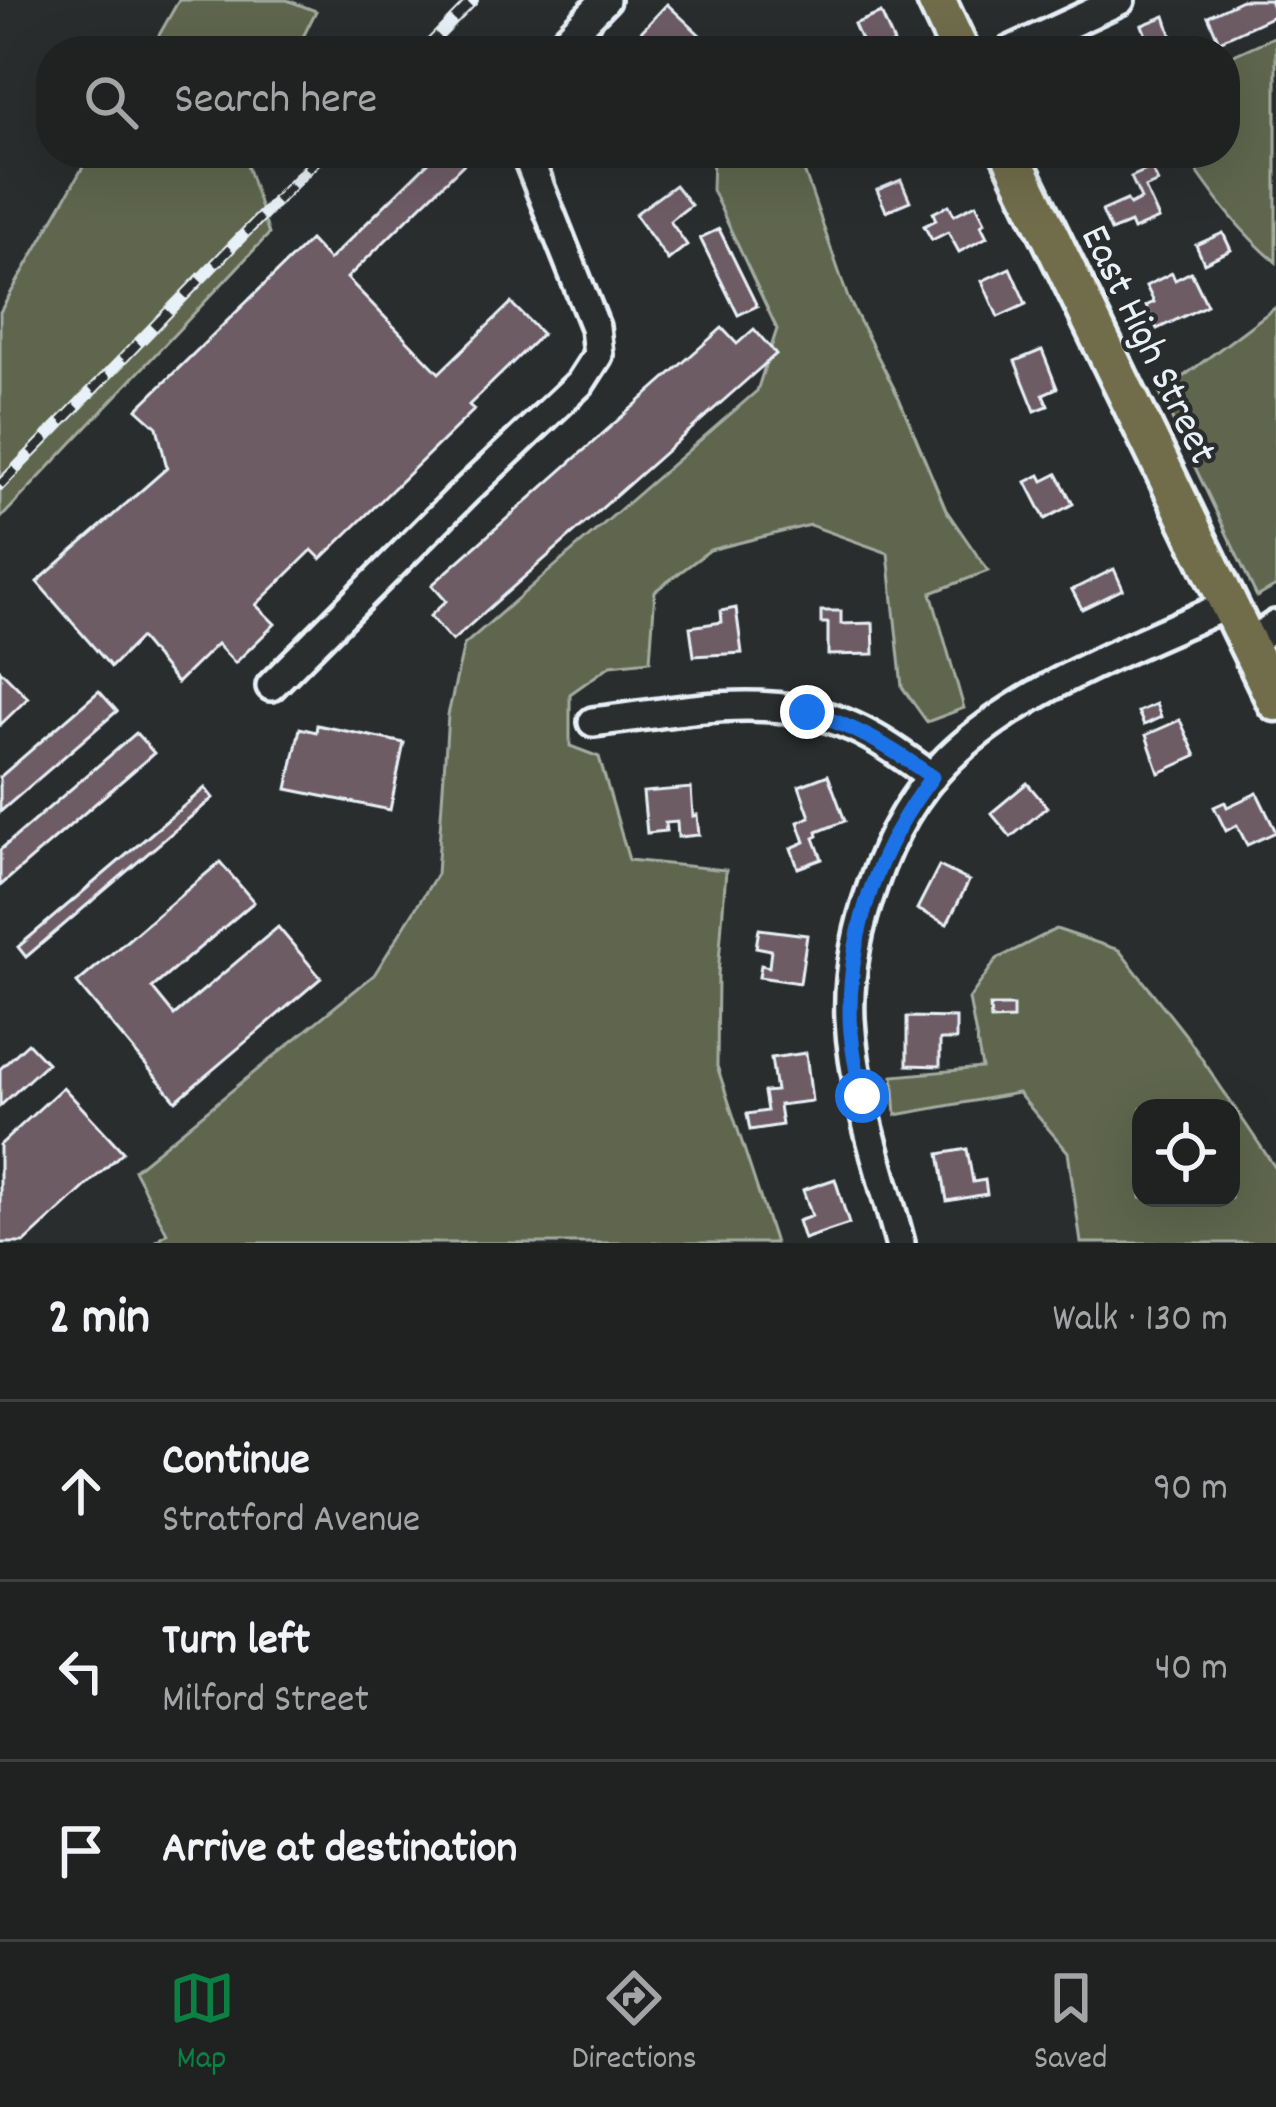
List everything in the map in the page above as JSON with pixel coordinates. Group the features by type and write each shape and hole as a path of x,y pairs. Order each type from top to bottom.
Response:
{"main road":[{"path":"936,0 954,36"},
{"name":"East High Street","path":"1017,168 1228,604 1262,635 1276,701"}],"street":[{"path":"570,36 605,0"},
{"path":"1034,36 1080,8 1120,0"},
{"path":"271,686 580,383 598,355 595,326 532,168"},
{"path":"900,1243 853,1052 850,1014 857,938 880,864 911,805 965,744 1028,701 1093,666 1228,604"},
{"path":"593,722 731,706 785,706 860,730 932,777"}],"green space":[{"path":"179,0 287,0 316,11 304,36 159,36"},
{"path":"1276,36 1276,262 1238,225 1195,168 1240,168 1240,52"},
{"path":"82,168 248,168 269,234 0,519 0,312"},
{"path":"713,168 803,168 848,298 899,398 946,510 988,571 931,593 964,708 927,722 902,687 888,553 810,525 710,550 655,591 650,661 611,665 570,694 570,746 599,757 629,860 726,870 717,1066 775,1243 154,1243 167,1233 134,1170 374,975 437,874 448,715 464,645 757,391 777,329 712,190"},
{"path":"1276,307 1276,586 1257,597 1160,394"},
{"path":"1056,929 1119,950 1229,1099 1132,1099 1132,1207 1240,1207 1240,1116 1276,1169 1276,1243 1081,1243 1068,1152 1018,1093 896,1115 893,1076 982,1068 969,999 997,959"}],"building":[{"path":"1242,0 1270,0 1276,15 1230,36 1217,36 1208,16"},
{"path":"667,4 701,36 637,36"},
{"path":"881,13 891,36 859,36 854,24"},
{"path":"1165,16 1172,36 1146,36 1142,25"},
{"path":"423,168 460,168 347,278 439,373 511,303 542,334 469,405 474,410 321,559 312,550 256,605 275,624 235,663 217,644 177,683 140,638 111,667 37,582 167,468 157,427 137,409 310,240 329,260"},
{"path":"1151,168 1158,182 1145,188 1159,219 1133,230 1130,223 1111,231 1102,211 1141,199 1131,177"},
{"path":"901,180 910,201 886,211 877,190"},
{"path":"675,185 691,205 670,221 687,245 668,260 635,214"},
{"path":"976,204 987,237 959,252 948,232 932,240 924,226 936,220 933,213 949,205 954,215"},
{"path":"719,229 757,306 738,315 700,238"},
{"path":"1223,233 1231,250 1204,263 1196,245"},
{"path":"1010,268 1026,304 998,317 982,281"},
{"path":"1191,272 1207,305 1157,329 1146,306 1154,302 1146,286 1172,273 1175,280"},
{"path":"722,328 737,344 754,329 776,354 452,641 430,616 446,601 432,585"},
{"path":"1042,350 1057,388 1043,394 1048,406 1035,411 1015,361"},
{"path":"1057,474 1073,504 1045,519 1026,482"},
{"path":"1114,569 1123,589 1082,609 1072,590"},
{"path":"736,608 742,653 694,656 690,627 722,622 721,611"},
{"path":"821,611 841,611 841,624 873,623 874,654 828,655 828,623 821,623"},
{"path":"0,670 28,698 0,725"},
{"path":"99,691 117,711 0,812 0,777"},
{"path":"1156,704 1161,717 1144,725 1138,712"},
{"path":"1180,720 1196,756 1159,773 1146,735"},
{"path":"317,725 404,743 390,810 287,789 300,728 316,732"},
{"path":"136,733 154,753 0,886 0,850"},
{"path":"828,775 845,821 817,832 814,838 822,859 798,868 791,848 805,842 798,822 810,817 799,786"},
{"path":"1027,783 1047,807 1011,837 991,813"},
{"path":"205,788 213,798 26,957 18,947"},
{"path":"691,788 699,835 678,837 677,822 665,823 666,831 647,833 643,792"},
{"path":"1257,793 1276,832 1247,845 1237,825 1226,831 1214,807 1225,802 1227,807"},
{"path":"220,862 254,902 152,988 174,1015 278,927 321,978 176,1101 77,983"},
{"path":"939,866 969,881 947,924 917,909"},
{"path":"759,929 807,935 800,983 759,977 761,965 769,967 771,950 756,947"},
{"path":"990,1006 1013,1006 1013,1019 991,1020"},
{"path":"907,1017 956,1018 956,1040 940,1040 940,1066 907,1065"},
{"path":"28,1043 47,1063 0,1106 0,1069"},
{"path":"806,1053 812,1101 779,1105 782,1125 750,1130 747,1114 767,1111 764,1092 776,1091 771,1058"},
{"path":"63,1087 123,1152 24,1243 0,1243 0,1145"},
{"path":"967,1149 973,1182 985,1180 987,1194 947,1201 939,1154"},
{"path":"835,1179 849,1224 804,1239 798,1221 812,1216 803,1190"}],"railway":[{"path":"438,36 473,0"},
{"path":"0,485 308,168"}],"route":[{"path":"807,712 848,724 932,777 893,834 857,938 850,1014 862,1096"}]}
